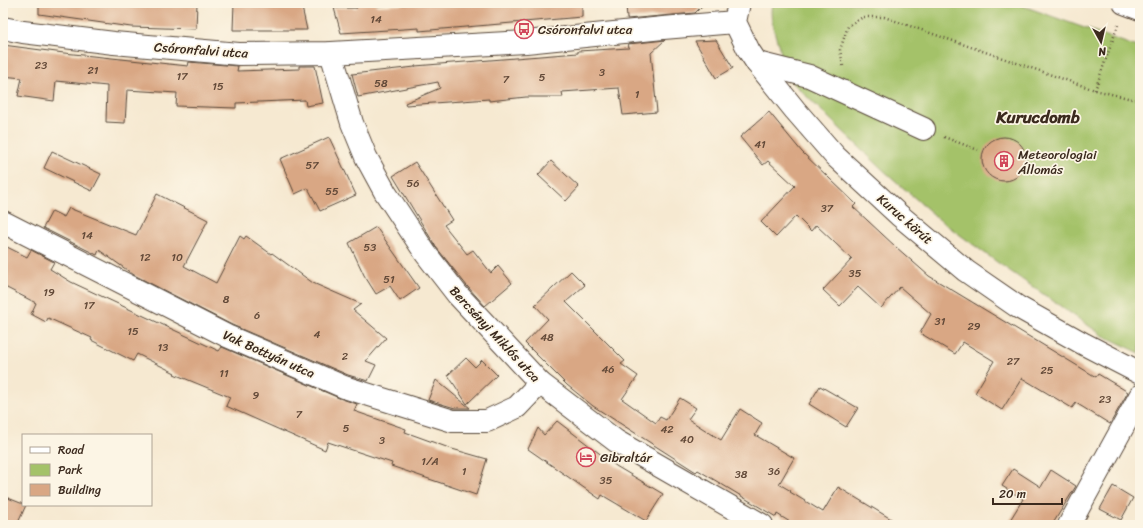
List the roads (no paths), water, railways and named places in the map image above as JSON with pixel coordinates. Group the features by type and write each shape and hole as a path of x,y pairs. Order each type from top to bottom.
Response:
{"street":[{"name":"Csóronfalvi utca","path":"3,28 23,32 98,41 239,54 331,53 526,42 663,28 737,12"},
{"name":"Kuruc körút","path":"737,12 749,51 757,63 835,156 899,216 966,271 1018,307 1140,373"},
{"name":"Bercsényi Miklós utca","path":"331,53 352,123 366,157 385,192 426,254 457,294 540,383 616,441 762,525"},
{"path":"757,63 808,76 924,129"},
{"name":"Vak Bottyán utca","path":"3,222 227,336 344,387 453,421 486,421 517,407 540,383"},
{"path":"1069,525 1140,396"}],"place":[{"name":"Csóronfalvi utca","path":"524,29"},
{"name":"Meteorologiai Állomás","path":"1004,161"},
{"name":"Gibraltár","path":"586,457"}],"district":[{"name":"Kurucdomb","path":"1038,117"}]}
